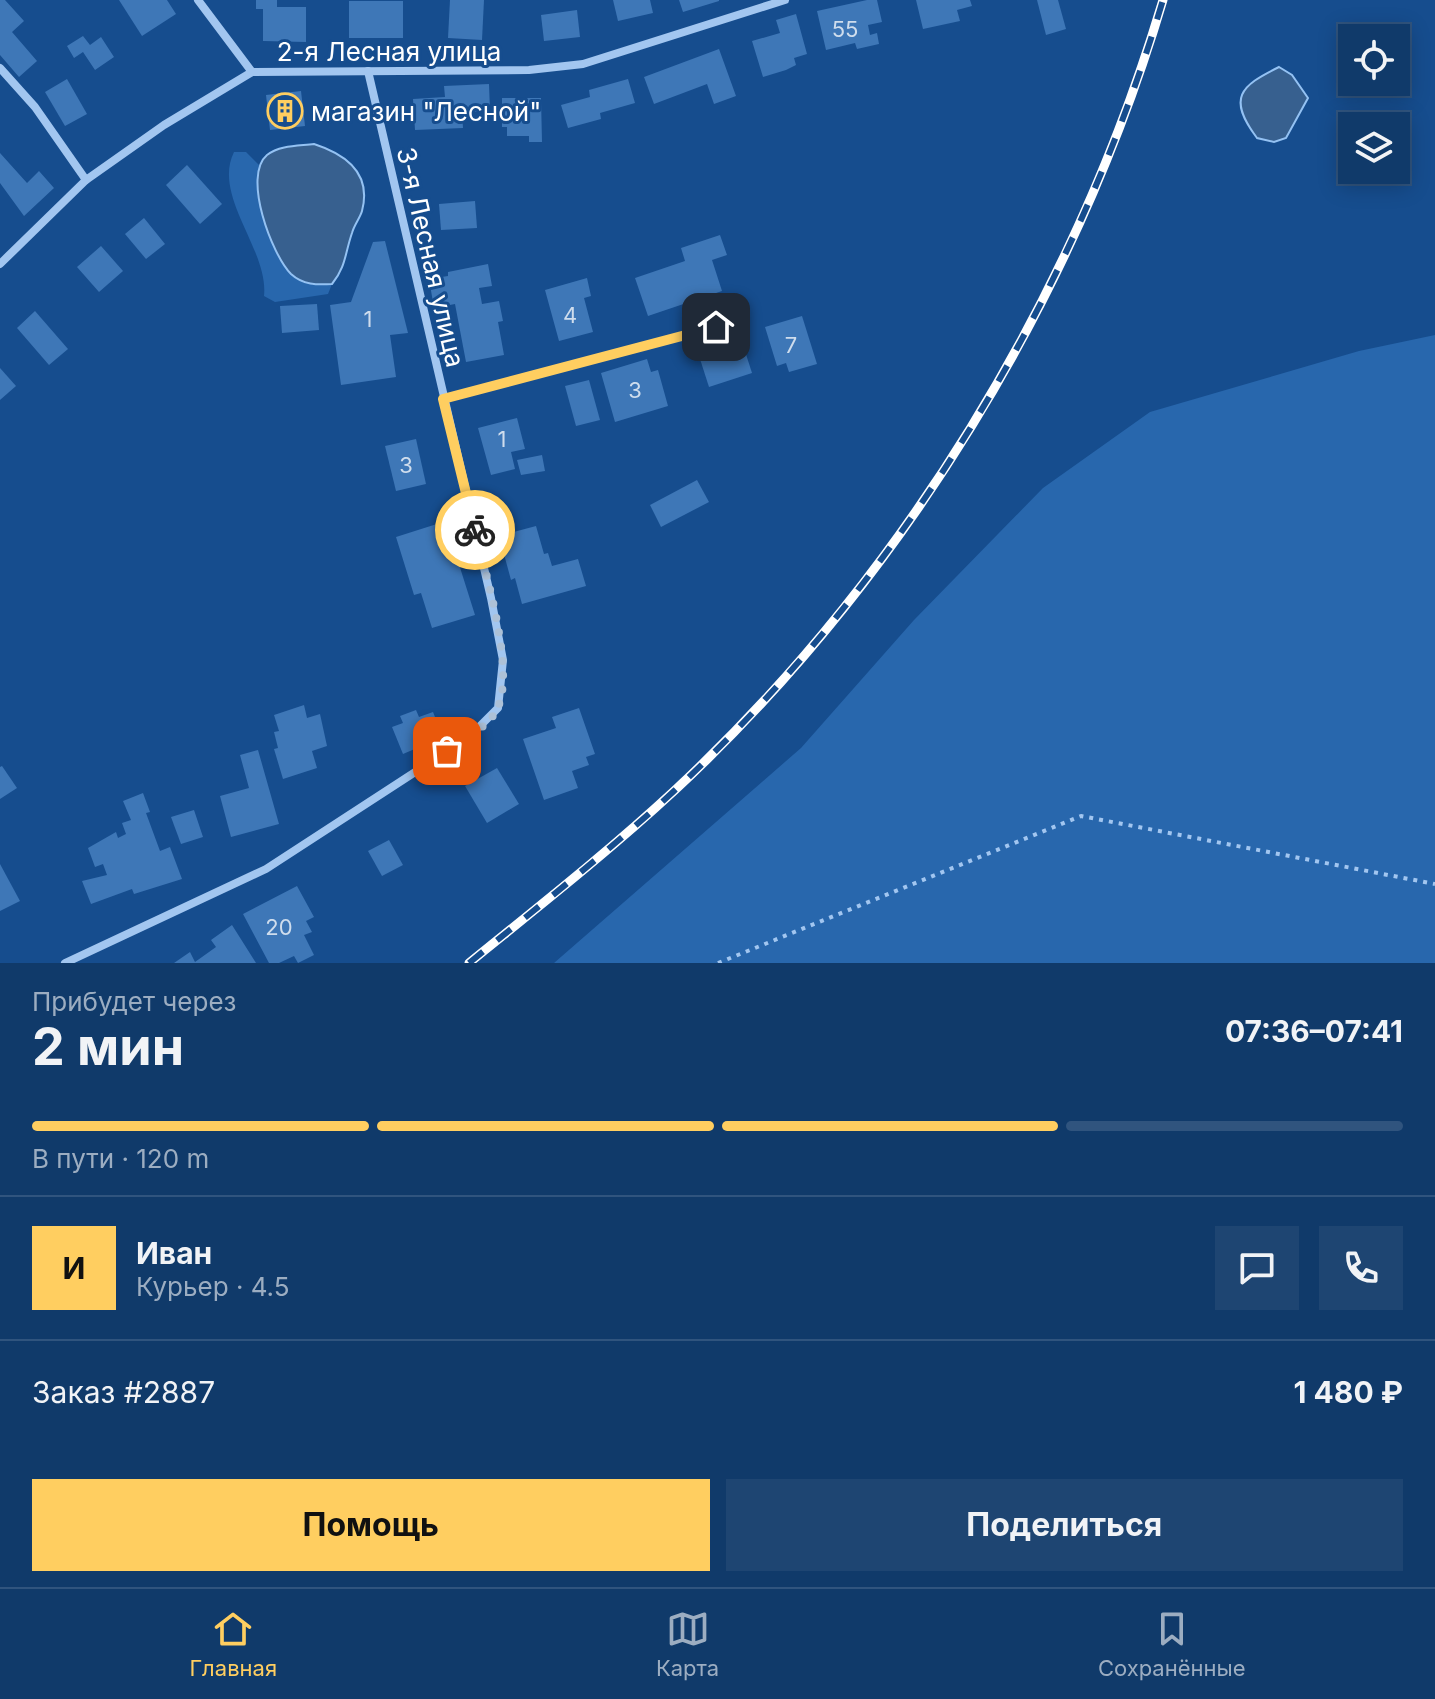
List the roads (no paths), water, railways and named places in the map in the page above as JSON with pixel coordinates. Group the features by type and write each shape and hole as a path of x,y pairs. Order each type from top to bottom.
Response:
{"street":[{"path":"198,0 252,72"},
{"name":"2-я Лесная улица","path":"0,264 86,180 164,125 252,72 529,70 583,64 785,0"},
{"path":"0,68 35,107 86,180"},
{"name":"3-я Лесная улица","path":"65,963 266,869 469,737 498,708 503,660 368,71"},
{"path":"443,399 716,327"}],"railway":[{"path":"469,963 649,814 757,708 834,620 905,526 971,428 1029,325 1081,220 1126,111 1163,0"}],"place":[{"name":"магазин \"Лесной\"","path":"285,111"}]}
